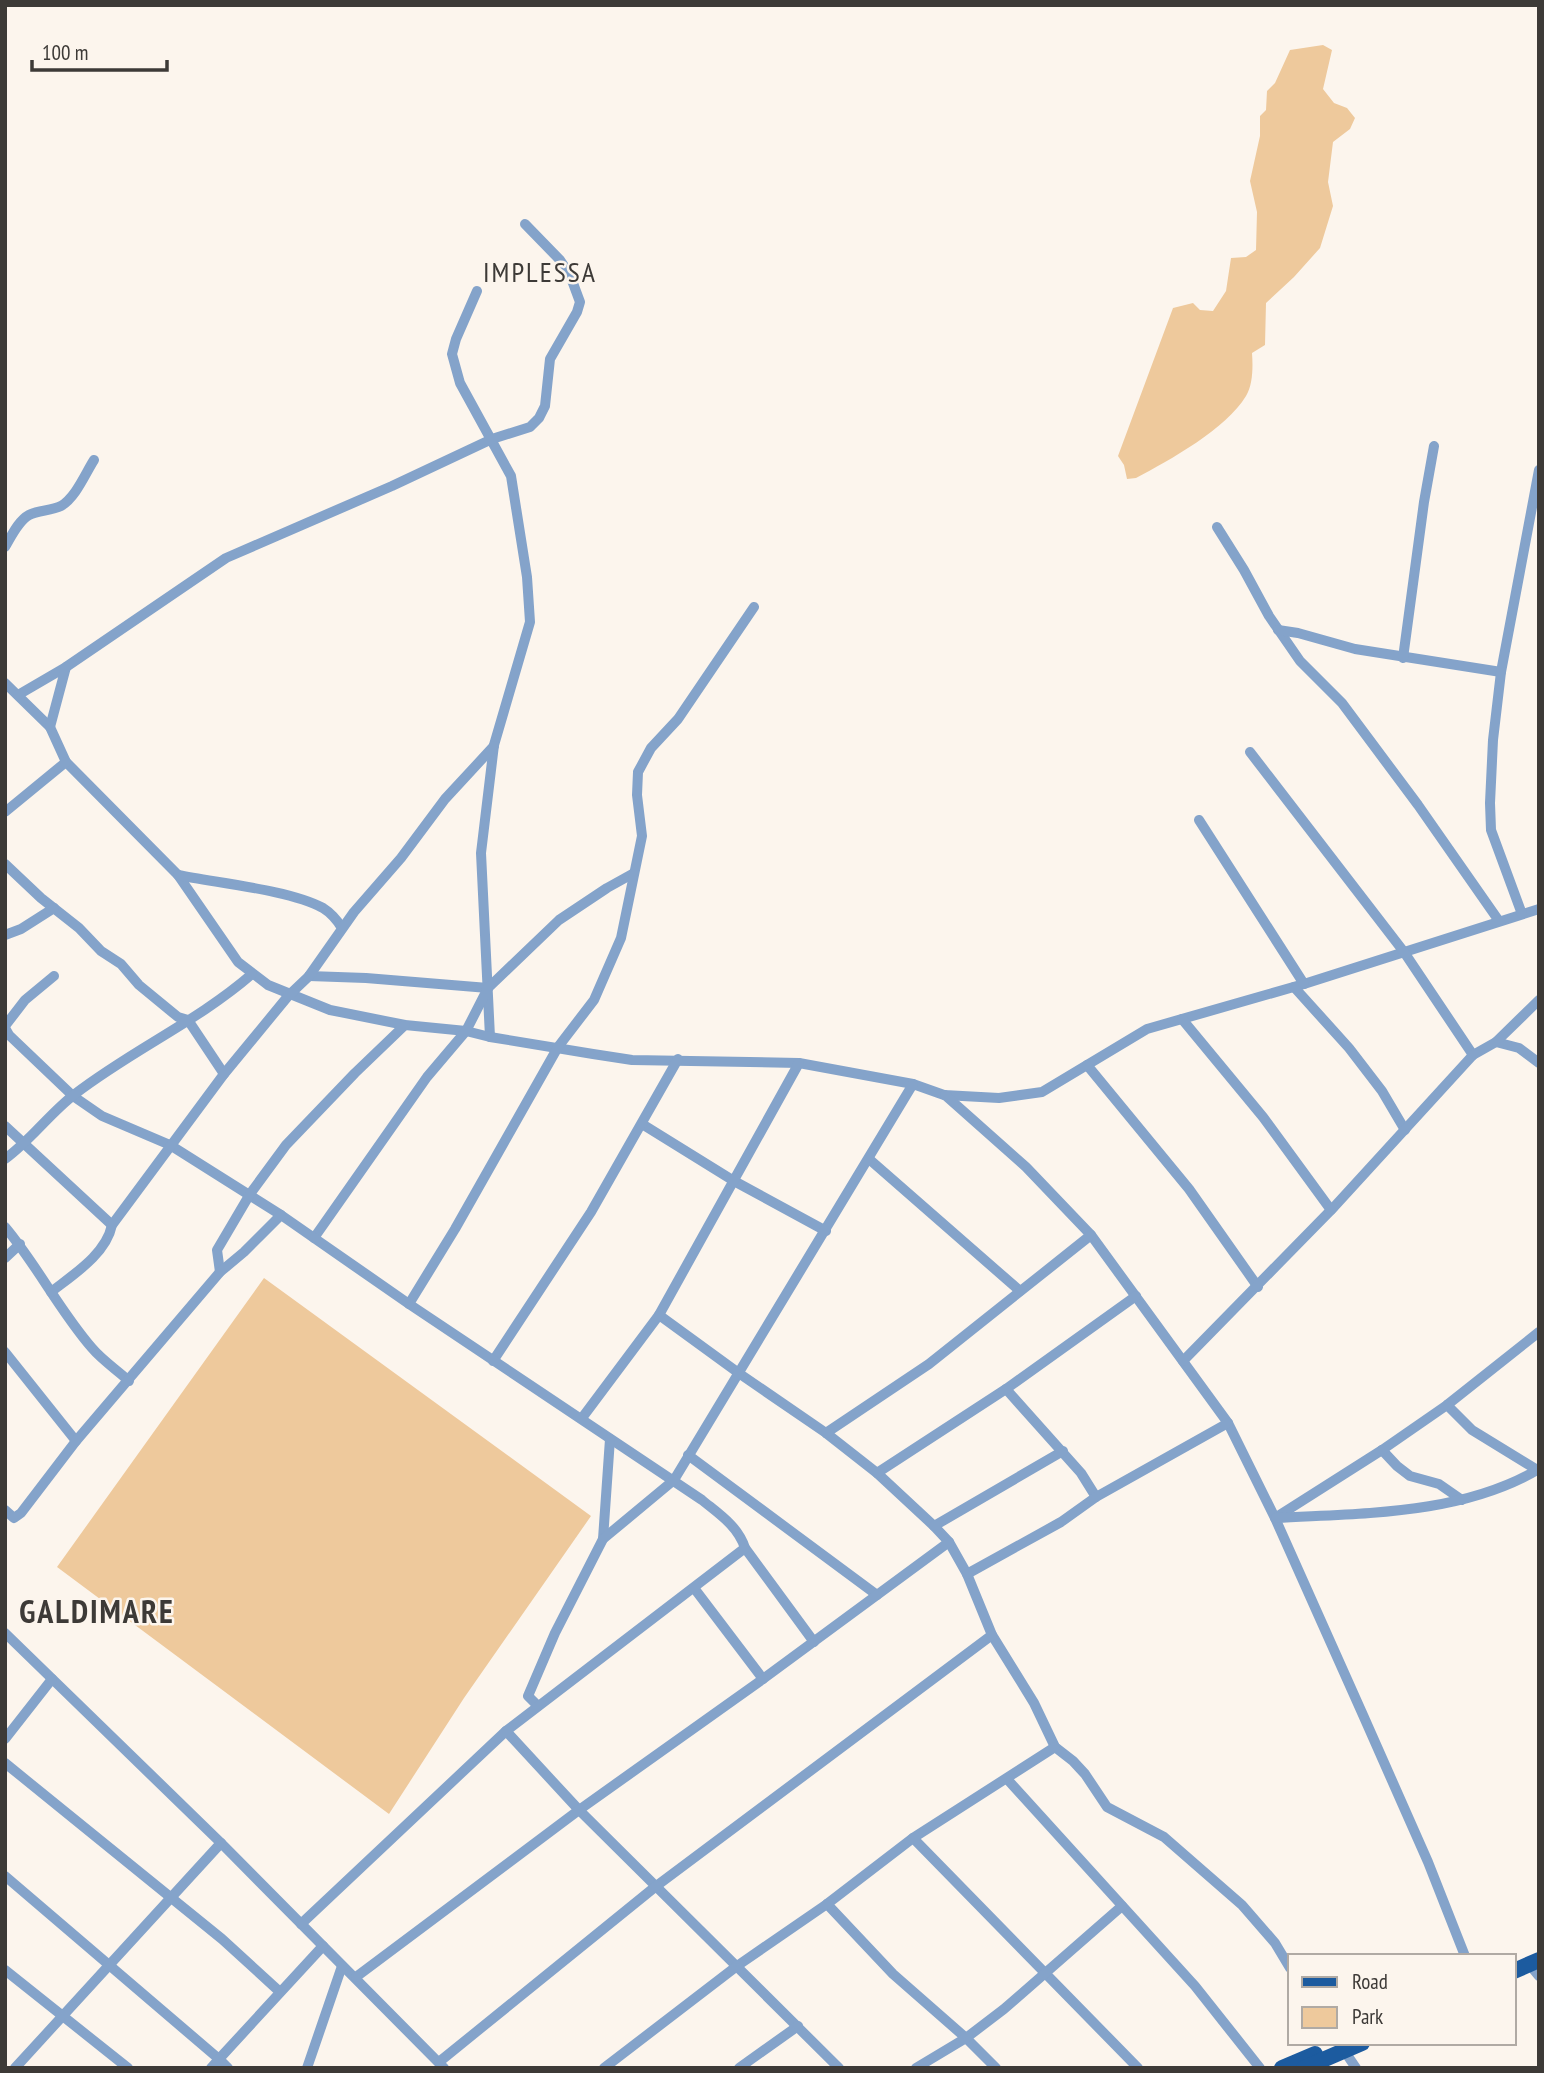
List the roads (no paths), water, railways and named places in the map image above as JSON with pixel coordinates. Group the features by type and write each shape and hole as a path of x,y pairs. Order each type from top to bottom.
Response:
{"main road":[{"path":"1516,1971 1538,1969"},
{"path":"1516,1977 1538,1969"},
{"path":"1282,2068 1341,2045"},
{"path":"1304,2068 1341,2045"}],"street":[{"path":"18,695 66,667 226,558 492,439 530,427 539,418 545,405 550,359 578,312 580,302 570,275 560,260 525,224"},
{"path":"477,291 452,354 460,383 511,476 527,577 530,622 494,745 481,853 490,1037"},
{"path":"1403,658 1434,446"},
{"path":"5,547 28,515 63,505 94,460"},
{"path":"1522,914 1501,859 1490,818 1493,740 1501,673 1539,470"},
{"path":"1217,527 1278,630 1300,661 1342,703 1499,921"},
{"path":"409,1304 455,1229 558,1047 594,1000 621,939 642,836 637,794 638,772 651,748 678,719 754,607"},
{"path":"1278,630 1355,649 1501,673"},
{"path":"50,727 66,667"},
{"path":"5,683 50,727 66,762 178,874 231,953 252,974 289,995 330,1010 405,1025 466,1031 632,1060 799,1063 914,1084 944,1095 999,1098 1042,1092 1147,1029 1299,985 1539,909"},
{"path":"51,1292 76,1273 106,1243 112,1225 224,1074 289,995 309,976 342,928 401,858 445,799 494,745"},
{"path":"1250,752 1404,952 1473,1055"},
{"path":"5,812 66,762"},
{"path":"1199,820 1299,985 1382,1091 1405,1130"},
{"path":"5,864 79,928 101,951 121,964 139,985 178,1017 188,1020 224,1074"},
{"path":"314,1238 427,1077 466,1031 488,988 559,920 634,873"},
{"path":"178,874 303,901 323,908 342,928"},
{"path":"5,935 21,929 54,908"},
{"path":"5,1159 24,1145 73,1096 146,1045 223,1000 252,974"},
{"path":"54,976 25,1000 5,1027 9,1035 73,1096 102,1116 170,1145 250,1195 493,1361 674,1480 733,1526 742,1538 745,1548 814,1642"},
{"path":"309,976 488,988"},
{"path":"1184,1361 1331,1210 1473,1055 1496,1042 1539,1000"},
{"path":"1182,1019 1262,1117 1331,1210"},
{"path":"220,1272 217,1250 250,1195 286,1145 405,1025"},
{"path":"1496,1042 1519,1048 1539,1063"},
{"path":"493,1361 591,1212 678,1059"},
{"path":"583,1419 659,1315 799,1063"},
{"path":"1087,1065 1189,1189 1258,1287"},
{"path":"603,1539 674,1480 914,1084"},
{"path":"944,1095 1027,1167 1091,1235 1228,1423 1275,1518 1428,1862 1464,1954"},
{"path":"642,1124 734,1181 827,1231"},
{"path":"5,1126 112,1225"},
{"path":"869,1159 1020,1291"},
{"path":"5,1510 14,1518 21,1513 76,1441 220,1272 281,1215"},
{"path":"5,1227 20,1244 94,1350 129,1381"},
{"path":"826,1433 929,1364 1091,1235"},
{"path":"5,1258 20,1244"},
{"path":"877,1473 1006,1389 1136,1296"},
{"path":"659,1315 826,1433 877,1473 934,1526 949,1542 967,1574 992,1635 1034,1703 1055,1747 1073,1760 1107,1807 1164,1837 1242,1905 1275,1943 1288,1965"},
{"path":"1275,1518 1447,1405 1539,1332"},
{"path":"5,1352 76,1441"},
{"path":"1006,1389 1063,1451 1096,1497"},
{"path":"1447,1405 1472,1430 1538,1470"},
{"path":"967,1574 1228,1423"},
{"path":"538,1706 528,1696 555,1633 603,1539 610,1439"},
{"path":"1382,1450 1410,1476 1439,1483 1462,1500"},
{"path":"934,1526 1063,1451"},
{"path":"688,1455 877,1595"},
{"path":"1275,1518 1370,1512 1462,1500 1504,1487 1538,1470"},
{"path":"356,1977 579,1810 949,1542"},
{"path":"300,1924 506,1731 745,1548"},
{"path":"694,1588 763,1679"},
{"path":"5,1633 356,1977 441,2065 656,1886 992,1635"},
{"path":"5,1739 52,1679"},
{"path":"506,1731 579,1810 839,2068"},
{"path":"604,2068 737,1966 827,1904 913,1838 1055,1747"},
{"path":"5,1763 222,1939 280,1992"},
{"path":"1007,1779 1195,1986 1260,2068"},
{"path":"913,1838 1138,2068"},
{"path":"15,2068 220,1843"},
{"path":"5,1877 228,2068"},
{"path":"827,1904 893,1974 996,2068"},
{"path":"916,2068 966,2038 1045,1975 1122,1906"},
{"path":"211,2068 323,1946"},
{"path":"307,2068 342,1966"},
{"path":"5,1970 128,2068"},
{"path":"739,2068 799,2026"},
{"path":"1341,2045 1356,2068"}],"district":[{"name":"IMPLESSA","path":"540,272"},
{"name":"GALDIMARE","path":"97,1612"}]}
